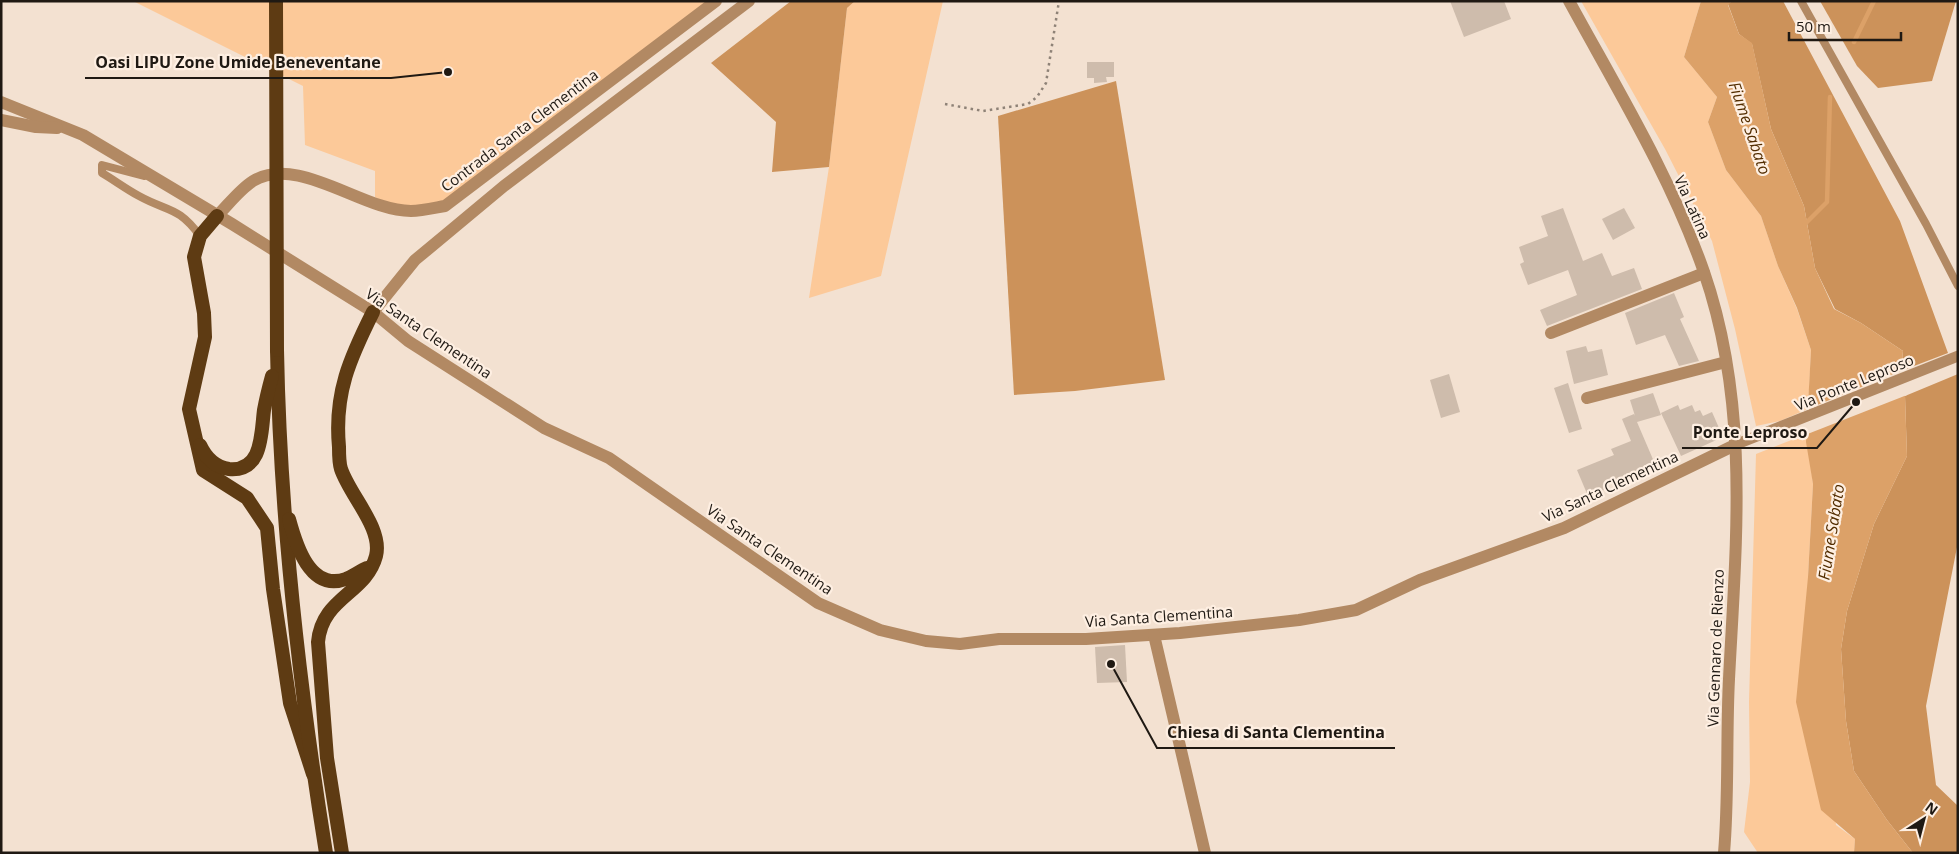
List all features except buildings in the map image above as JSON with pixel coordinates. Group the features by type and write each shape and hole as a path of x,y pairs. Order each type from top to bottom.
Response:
{"highway":[{"path":"276,1 277,350 281,486 292,612 313,774 326,853"},
{"path":"217,216 200,236 194,257 204,313 205,337 190,409 194,434 204,470 224,485 248,498 267,528 272,589 290,703 313,774"},
{"path":"342,853 327,758 318,642 319,628 333,606 368,573 377,544 374,532 341,469 337,425 340,394 350,357 373,312"},
{"path":"194,434 203,451 215,464 236,469 245,467 252,461 259,450 277,350"},
{"path":"281,486 290,523 306,564 312,573 326,580 335,581 346,579 372,565"}],"street":[{"name":"Contrada Santa Clementina","path":"217,216 253,182 272,174 299,174 352,196 411,211 446,206 716,1"},
{"path":"373,312 414,260 519,175 749,1"},
{"name":"Via Latina","path":"1568,1 1638,128 1684,222 1704,273 1726,362 1737,444"},
{"name":"Via Santa Clementina","path":"1,102 84,136 217,216 373,312 408,341 544,428 610,458 818,603 880,630 926,641 960,644 999,640 1086,639 1299,620 1356,610 1420,580 1564,528 1737,444"},
{"name":"Via Santa Clementina","path":"1,120 36,127 64,128"},
{"path":"1551,333 1704,273"},
{"name":"Via Ponte Leproso","path":"1737,444 1958,356"},
{"path":"1587,398 1726,362"},
{"name":"Via Gennaro de Rienzo","path":"1724,853 1728,809 1728,711 1738,498 1737,444"},
{"path":"1154,634 1205,853"}],"lane":[{"path":"1801,1 1926,224 1958,286"},
{"path":"156,180 102,165 102,172 119,184 139,196 175,211 188,219 200,236"}],"path":[{"path":"946,104 983,111 1028,104 1037,97 1046,83 1059,1"}],"shaded area":[{"path":"133,1 713,1 452,202 412,208 394,205 375,197 375,171 305,145 303,86"},
{"path":"791,1 855,1 847,8 829,167 772,172 776,122 711,63"},
{"path":"855,1 943,1 881,276 809,298 829,167 847,8"},
{"path":"1581,1 1701,1 1684,57 1717,97 1708,122 1726,170 1761,216 1778,266 1797,309 1811,350 1808,409 1780,421 1756,426 1735,329 1712,241 1665,149"},
{"path":"1732,1 1783,1 1900,221 1948,353 1901,371 1903,351 1861,323 1835,309 1815,268 1804,206 1771,129 1752,44 1739,34 1728,4"},
{"path":"1820,1 1956,1 1932,81 1878,88 1857,66"},
{"path":"1116,81 1165,380 1075,391 1014,395 998,116"},
{"path":"1958,374 1958,542 1926,706 1936,785 1958,806 1958,853 1913,853 1887,820 1854,771 1846,721 1841,649 1847,611 1874,524 1907,456 1905,396"},
{"path":"1807,434 1813,484 1808,577 1836,825 1855,839 1854,853 1758,853 1744,832 1750,782 1749,702 1756,454"}],"water":[{"name":"Fiume Sabato","path":"1701,1 1732,1 1728,5 1739,34 1752,43 1771,129 1804,206 1815,268 1834,309 1861,323 1903,351 1901,371 1905,396 1907,456 1874,524 1847,611 1841,649 1846,721 1854,771 1887,820 1913,853 1854,853 1855,839 1821,810 1796,702 1808,577 1813,484 1806,442 1811,350 1797,308 1778,266 1761,216 1726,170 1708,122 1717,97 1684,57"}],"pier":[{"path":"1903,370 1907,395 1805,435 1805,410"}],"waterway":[{"path":"1854,42 1874,1"},
{"path":"1804,225 1827,202 1830,97"}],"place":[{"name":"Oasi LIPU Zone Umide Beneventane","path":"448,72"},
{"name":"Ponte Leproso","path":"1856,402"},
{"name":"Chiesa di Santa Clementina","path":"1111,664"}]}
